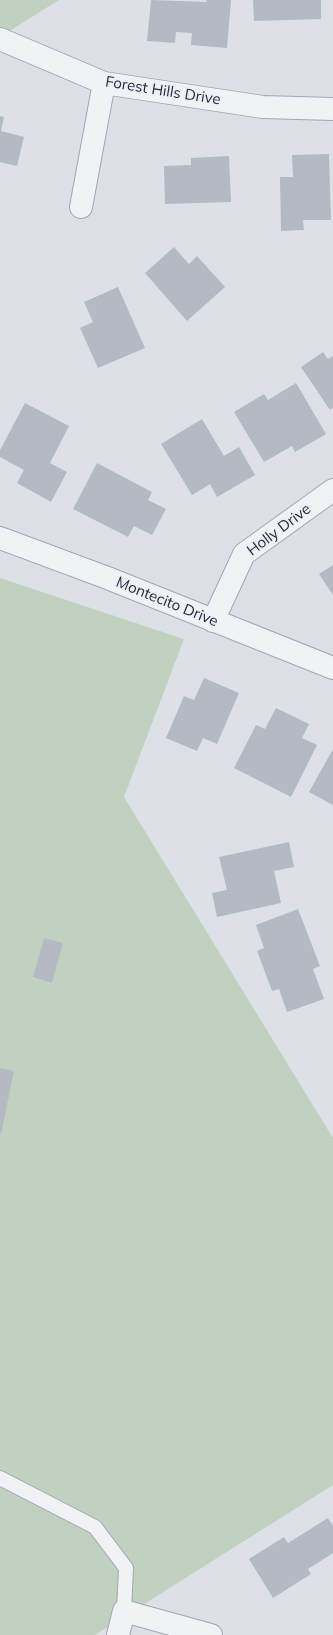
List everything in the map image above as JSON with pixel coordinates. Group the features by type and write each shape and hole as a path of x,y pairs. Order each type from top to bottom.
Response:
{"street":[{"name":"Forest Hills Drive","path":"0,39 104,83 263,107 333,109"},
{"path":"81,207 104,83"},
{"name":"Holly Drive","path":"213,621 244,554 333,490"},
{"name":"Montecito Drive","path":"0,538 105,577 333,668"},
{"path":"118,1635 124,1611 212,1635"}],"lane":[{"path":"0,1478 95,1527 126,1568 124,1611"}],"green space":[{"path":"0,0 59,0 0,37"},
{"path":"0,578 184,639 124,797 333,1138 333,1485 95,1635 0,1635"}],"building":[{"path":"151,0 206,2 207,0 231,0 227,48 191,45 192,33 176,32 175,43 147,41"},
{"path":"253,0 321,0 321,19 254,21"},
{"path":"0,116 4,117 1,131 24,137 17,166 0,162"},
{"path":"329,154 331,220 303,220 304,230 281,231 280,177 293,177 292,155"},
{"path":"229,156 231,202 165,204 164,166 191,165 191,158"},
{"path":"174,247 189,264 197,256 225,287 187,321 145,273"},
{"path":"118,287 145,348 98,368 80,328 93,322 84,302"},
{"path":"323,352 328,359 333,356 333,408 330,410 301,367"},
{"path":"296,383 326,434 295,452 292,446 264,462 234,412 264,394 268,400"},
{"path":"25,403 69,426 50,463 67,472 51,502 17,483 24,470 0,457 0,450"},
{"path":"202,419 224,456 239,447 255,475 217,497 210,484 192,495 161,444"},
{"path":"97,463 152,492 148,500 166,509 152,535 134,526 128,537 73,509"},
{"path":"333,565 333,595 319,574"},
{"path":"204,678 239,693 217,744 203,738 197,751 166,738 184,696 194,700"},
{"path":"276,708 309,724 302,738 317,745 291,797 234,768 256,725 265,729"},
{"path":"333,749 333,805 309,792"},
{"path":"289,842 294,867 274,871 281,903 217,917 212,893 227,890 219,857"},
{"path":"298,909 320,966 313,969 324,999 287,1012 279,989 272,991 257,951 264,948 256,925"},
{"path":"44,938 63,943 52,983 33,977"},
{"path":"0,1068 14,1071 1,1134 0,1134"},
{"path":"328,1518 333,1526 333,1553 308,1569 311,1574 273,1598 249,1559 284,1537 288,1543"}]}
